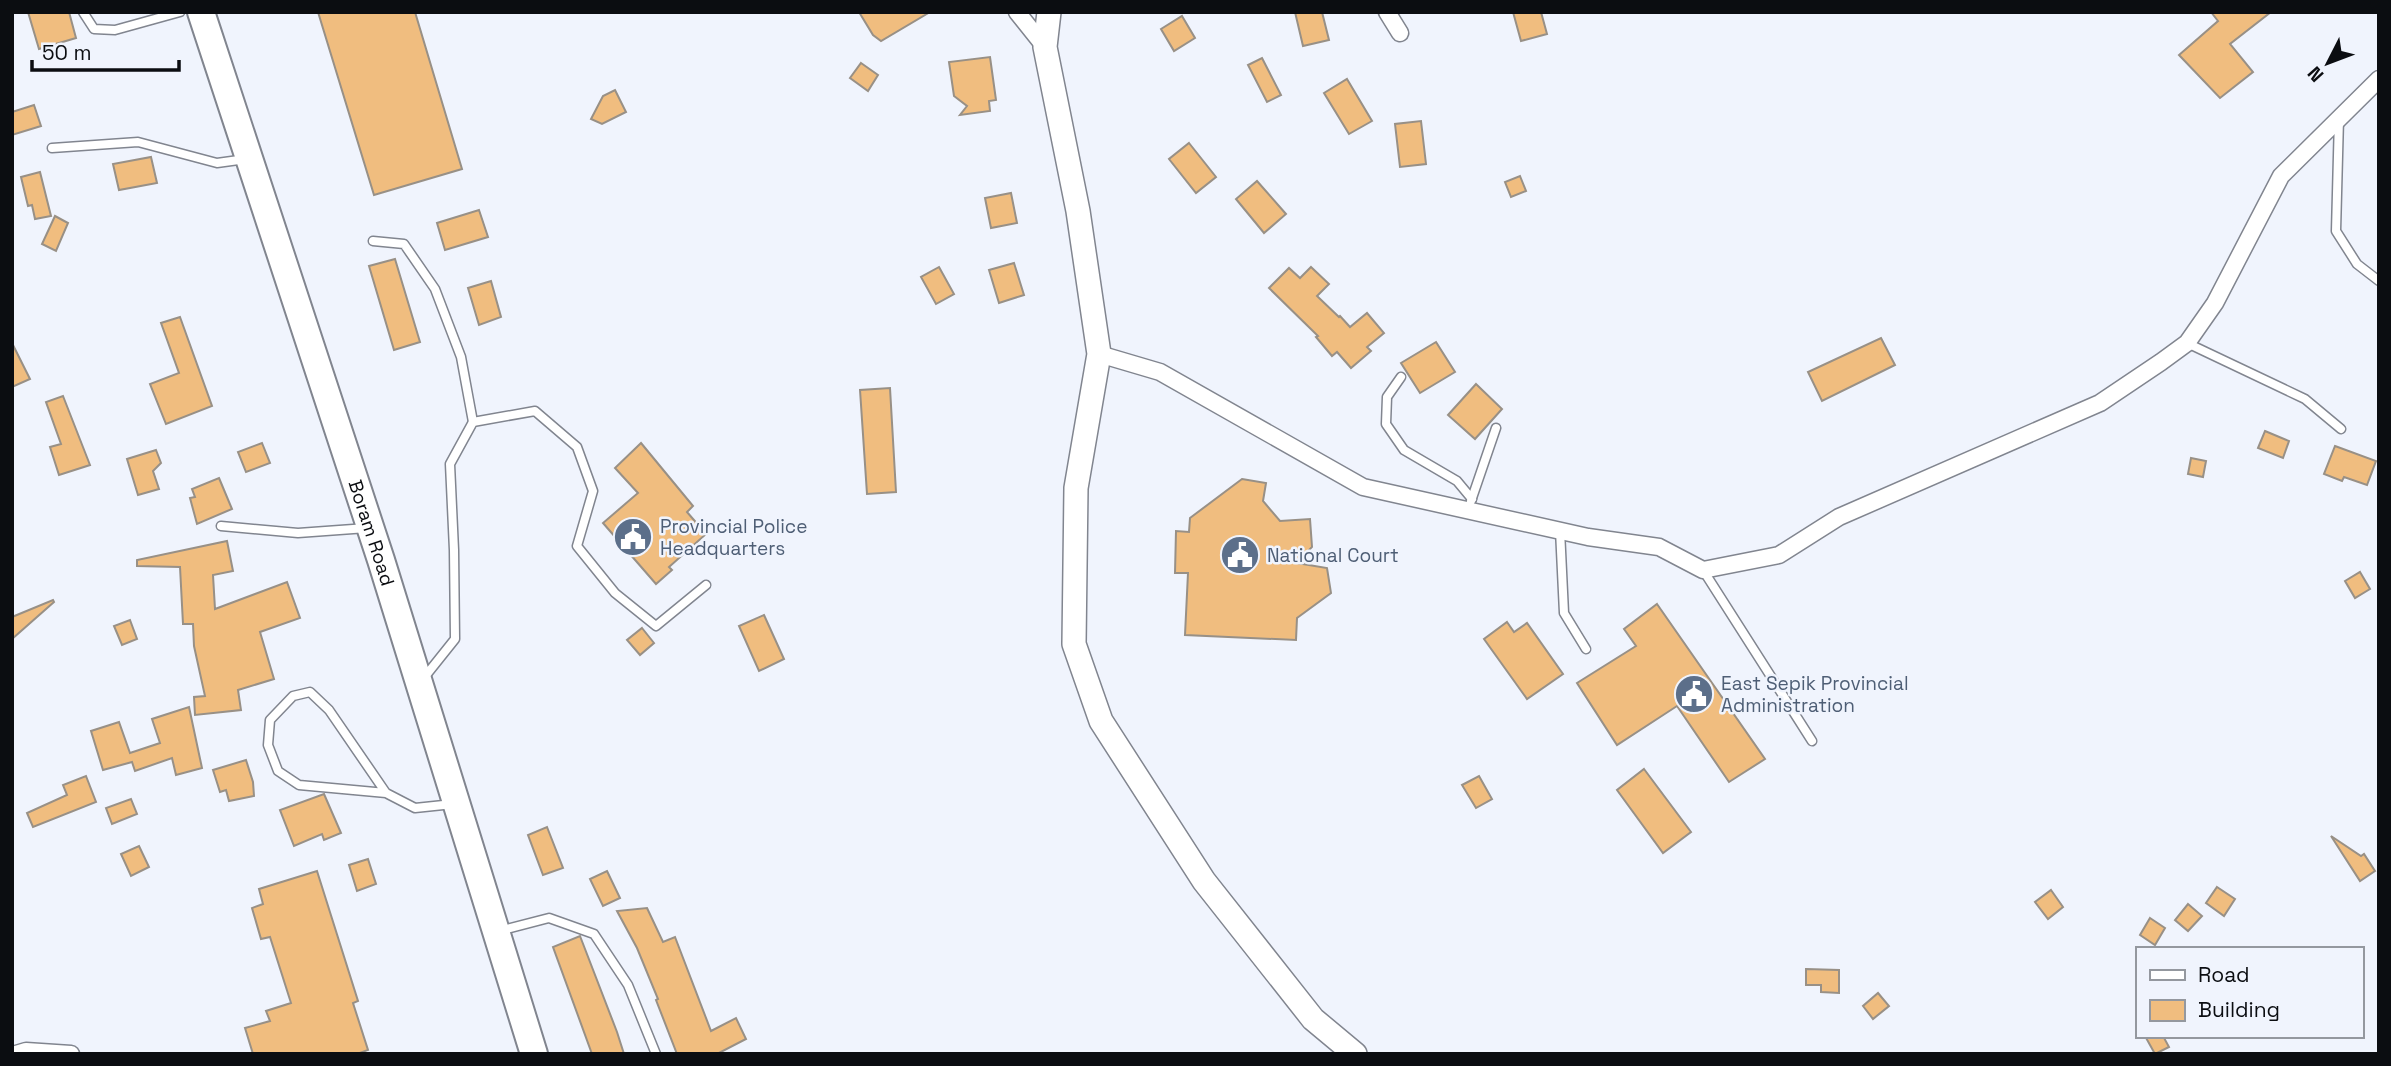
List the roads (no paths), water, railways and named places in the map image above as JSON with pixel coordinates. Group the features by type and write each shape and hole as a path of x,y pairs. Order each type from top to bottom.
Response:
{"main road":[{"name":"Boram Road","path":"201,12 370,528 534,1054"}],"street":[{"path":"1017,12 1045,47"},
{"path":"1049,12 1045,47 1078,211 1099,354 1076,488 1074,645 1101,722 1205,881 1313,1019 1355,1054"},
{"path":"1387,12 1400,33"},
{"path":"1099,354 1160,372 1363,487 1470,504 1560,530 1660,547 1703,570 1779,555 1839,517 2100,402 2187,343 2215,303 2281,176 2379,79"},
{"path":"16,1054 26,1051 71,1054"}],"lane":[{"path":"83,12 94,29 115,30 180,12"},
{"path":"2340,118 2336,231 2357,264 2379,281"},
{"path":"52,148 138,142 217,163 249,159"},
{"path":"373,241 404,244 435,289 461,357 473,422 450,464 455,639 419,685"},
{"path":"2187,343 2305,399 2341,429"},
{"path":"1401,377 1387,397 1386,424 1404,450 1457,481 1470,504"},
{"path":"473,422 535,411 577,447 593,491 577,546 615,593 656,626 706,585"},
{"path":"1470,504 1496,428"},
{"path":"221,526 298,533 370,528"},
{"path":"1560,530 1564,613 1586,649"},
{"path":"1703,570 1812,741"},
{"path":"386,793 329,710 310,692 293,696 270,720 268,745 278,771 299,785 386,793 415,808 456,803"},
{"path":"496,932 549,918 594,934 628,985 656,1054"}],"place":[{"name":"Provincial Police Headquarters","path":"633,537"},
{"name":"National Court","path":"1240,555"},
{"name":"East Sepik Provincial Administration","path":"1694,694"}]}
